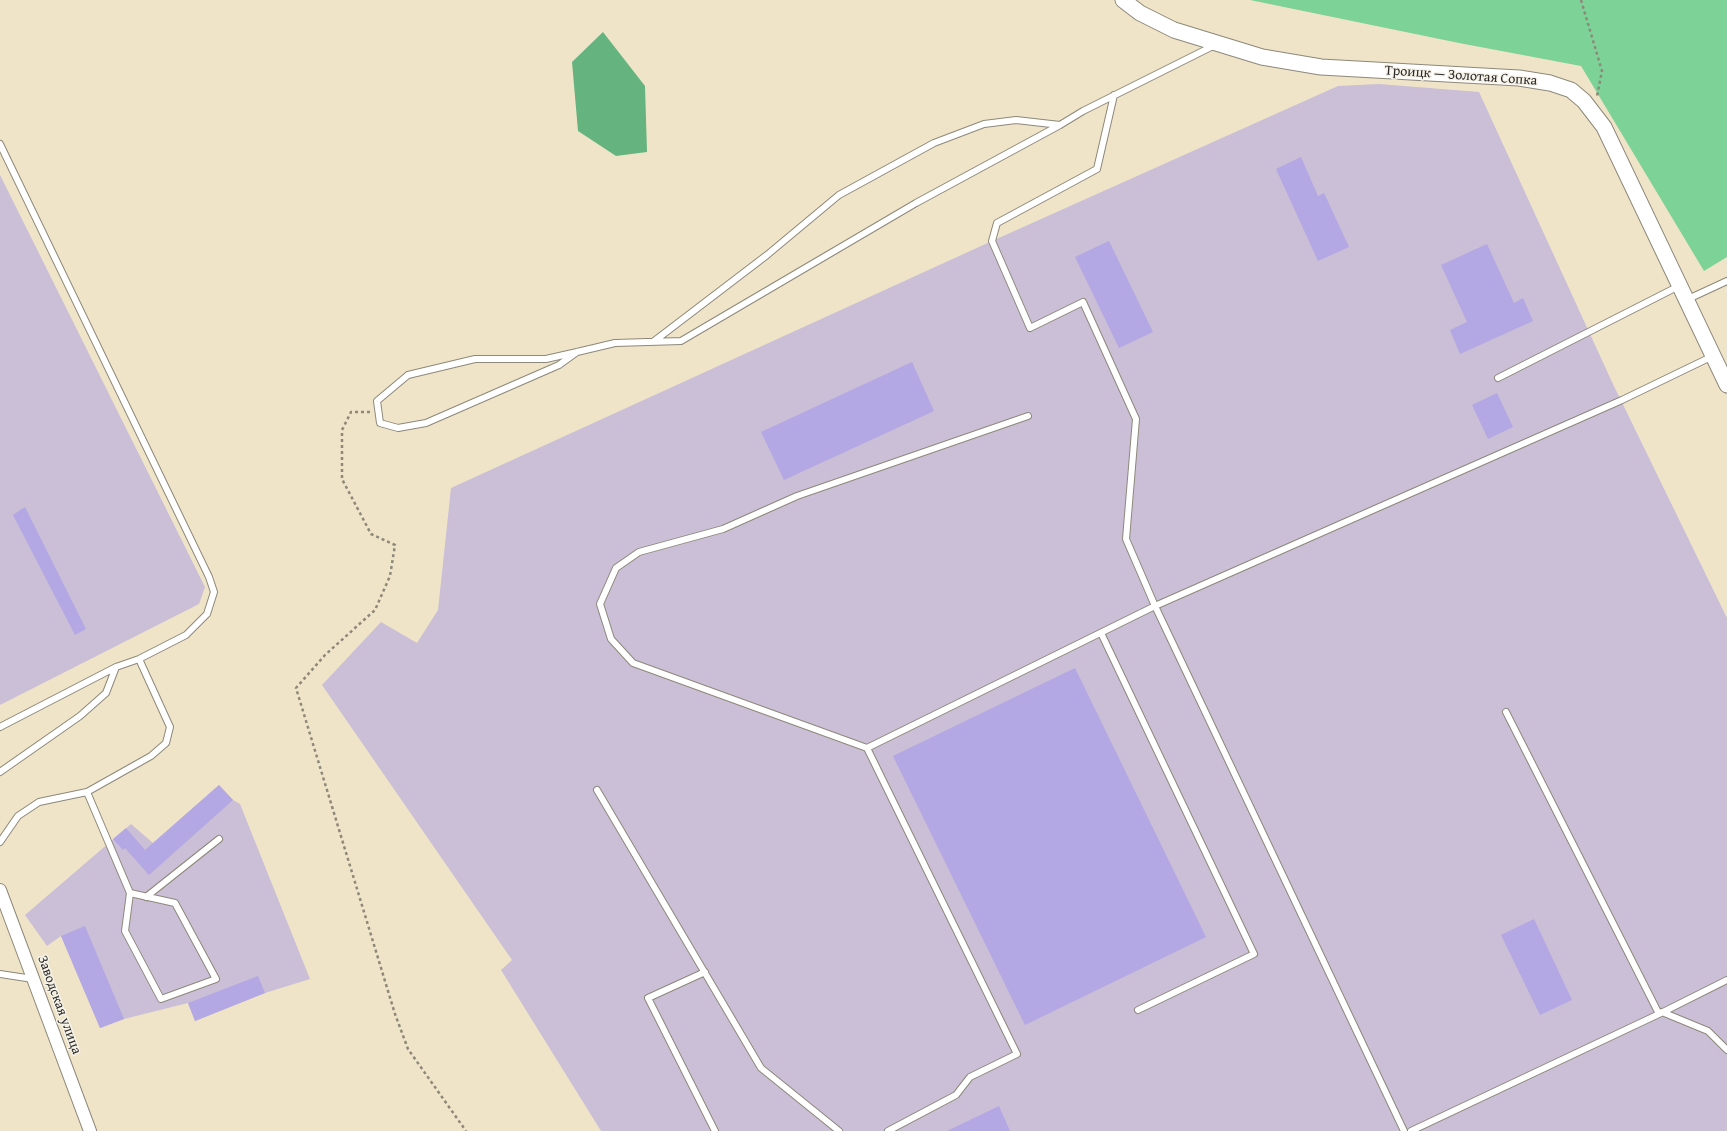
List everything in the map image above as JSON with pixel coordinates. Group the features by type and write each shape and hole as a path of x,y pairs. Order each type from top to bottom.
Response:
{"street":[{"name":"Троицк — Золотая Сопка","path":"1123,0 1140,13 1174,30 1262,57 1321,67 1497,76 1550,83 1571,90 1584,101 1593,112 1614,148 1727,385"},
{"name":"Заводская улица","path":"0,890 90,1131"}],"lane":[{"path":"577,352 559,365 426,423 398,428 380,423 377,401 408,375 475,359 546,360 577,352 615,343 681,342 916,204 1083,111 1216,44"},
{"path":"1114,95 1097,169 997,223 992,241 1030,328 1083,302 1136,419 1126,540 1155,606 1404,1131"},
{"path":"653,342 767,255 839,195 934,143 984,124 1016,120 1060,125"},
{"path":"0,144 209,577 214,592 207,614 186,635 139,659 116,667 0,727"},
{"path":"1498,378 1683,293 1727,281"},
{"path":"868,748 1155,606 1622,400 1713,356"},
{"path":"888,1131 956,1096 970,1077 1017,1054 868,748 633,663 611,639 600,604 616,568 639,552 723,529 797,496 1028,416"},
{"path":"1101,632 1254,954 1138,1010"},
{"path":"0,842 18,816 39,802 87,792 151,756 166,743 170,727 139,659"},
{"path":"0,772 80,716 106,694 116,667"},
{"path":"1506,712 1660,1013 1708,1030 1727,1050"},
{"path":"596,790 761,1068 838,1131"},
{"path":"87,792 130,893 125,931 161,999 216,979 175,903 130,893"},
{"path":"146,897 219,839"},
{"path":"705,972 648,998 715,1131"},
{"path":"0,974 33,979"},
{"path":"1411,1131 1727,980"}],"path":[{"path":"1581,0 1602,71 1593,112"},
{"path":"378,412 351,412 342,430 342,479 371,534 395,545 390,576 375,610 325,655 296,688 395,1014 408,1049 466,1131"}],"shaded area":[{"path":"1379,84 1479,92 1612,382 1727,618 1727,1131 601,1131 501,970 512,960 322,685 381,622 417,643 438,610 451,488 992,241 1338,86"},
{"path":"0,175 205,587 199,604 0,705"},
{"path":"219,785 233,800 240,804 310,979 265,993 195,1021 188,1003 124,1019 100,1028 61,936 47,946 25,915 131,824 153,843"}],"green space":[{"path":"1250,0 1727,0 1727,257 1704,271 1581,66 1459,43"},
{"path":"603,32 645,86 647,152 616,156 578,131 572,62"}],"building":[{"path":"1301,157 1318,196 1324,193 1349,247 1318,261 1276,169"},
{"path":"1109,241 1153,332 1119,348 1075,257"},
{"path":"1487,244 1514,303 1523,298 1533,321 1460,354 1450,330 1467,322 1441,265"},
{"path":"912,362 934,411 784,480 761,432"},
{"path":"1497,393 1513,427 1488,439 1472,405"},
{"path":"25,507 86,629 75,635 13,515"},
{"path":"1075,668 1206,937 1025,1025 893,756"},
{"path":"219,785 233,800 149,875 125,848 123,850 113,839 126,828 145,850"},
{"path":"1534,919 1572,1000 1540,1015 1501,935"},
{"path":"85,926 124,1019 100,1028 61,936"},
{"path":"258,976 265,993 195,1021 188,1003"},
{"path":"999,1106 1010,1131 947,1131"}]}
